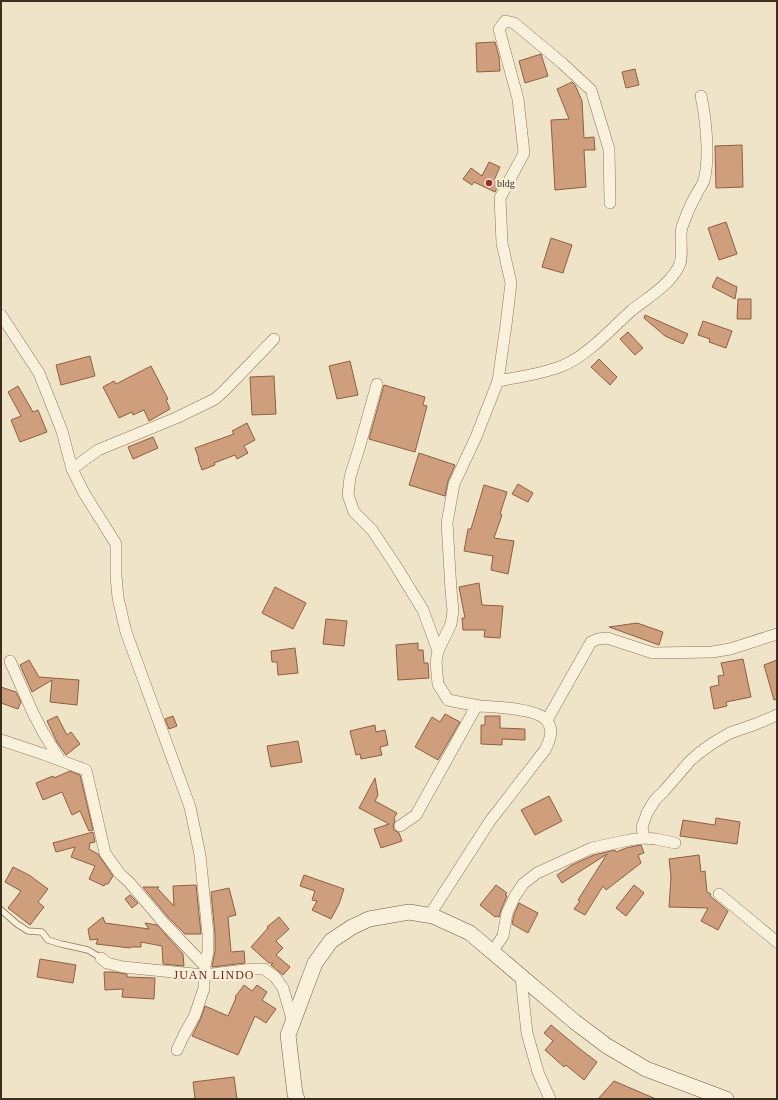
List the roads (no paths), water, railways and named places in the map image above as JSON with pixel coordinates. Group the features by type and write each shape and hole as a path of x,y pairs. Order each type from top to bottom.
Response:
{"main road":[{"path":"297,1099 295,1094 288,1035 315,963 331,941 352,927 370,919 409,912 433,916 470,933 576,1022 607,1046 646,1069 726,1099"}],"street":[{"path":"429,916 490,821 545,750 550,740 551,729 547,720 538,714 448,700 438,684 436,662 438,651 451,624 453,611 450,590 447,523 454,484 476,437 498,381 511,283 502,244 500,198 524,153 518,99 499,28 504,21 514,23 562,63 591,90 609,149 610,203"},
{"path":"498,381 563,366 579,357 670,279 680,264 682,227 704,181 707,156 704,112 701,96"},
{"path":"1,315 39,373 62,431 72,469 84,493 116,544 118,598 126,632 190,807 200,855 204,884 208,952 204,970 204,988 195,1015 178,1050"},
{"path":"72,469 98,450 176,418 215,399 274,339"},
{"path":"377,384 350,477 348,495 354,512 372,530 423,610 438,651"},
{"path":"547,720 591,642 598,639 607,638 653,653 712,652 730,649 777,634"},
{"path":"10,661 33,714 60,760"},
{"path":"400,826 416,816 477,705"},
{"path":"644,838 642,827 647,813 655,800 698,753 730,733 774,718"},
{"path":"1,740 86,770 105,853 120,874 129,882 204,970"},
{"path":"492,952 503,936 507,913 514,896 523,884 537,873 592,848 644,838 675,843"},
{"path":"719,894 777,942"},
{"path":"100,958 107,963 123,968 264,970 275,977 283,988 293,1022"},
{"path":"522,976 527,1033 538,1072 550,1099"}],"lane":[{"path":"1,910 17,924 28,931 42,932 48,940 88,950 100,958"}],"place":[{"name":"bldg","path":"489,183"}],"district":[{"name":"JUAN LINDO","path":"214,975"}]}
